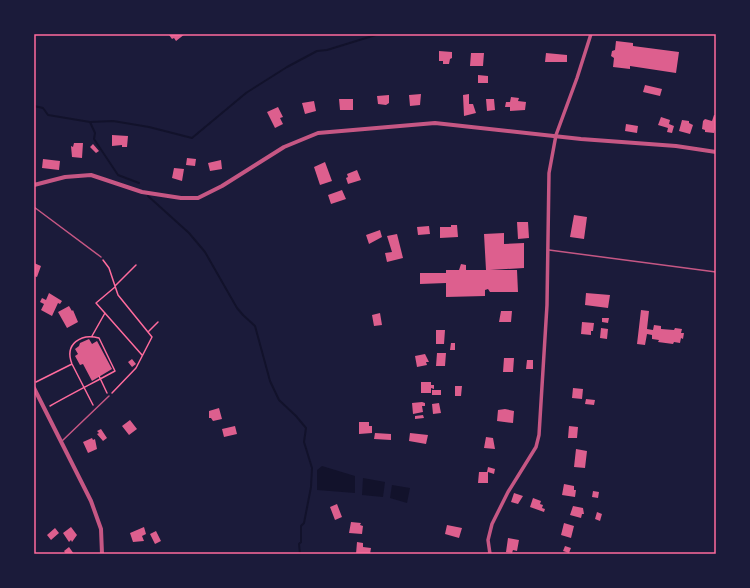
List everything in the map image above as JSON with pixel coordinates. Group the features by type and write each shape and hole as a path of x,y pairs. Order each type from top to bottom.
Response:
{"street":[{"path":"490,554 488,540 492,524 508,492 536,447 539,435 547,305 548,174 556,135 577,78 590,34"},
{"path":"34,184 65,177 91,175 142,192 181,198 198,198 222,186 284,147 318,133 435,123 676,146 716,152"},
{"path":"34,388 62,441 98,517 102,534 102,554"}],"lane":[{"path":"34,207 101,257"},
{"path":"547,249 716,272"},
{"path":"62,441 109,396"}],"path":[{"path":"99,376 109,396 136,368 152,337 149,331 118,296 109,268 101,257"},
{"path":"136,265 96,303 142,356"},
{"path":"92,336 105,313"},
{"path":"149,331 158,322"},
{"path":"48,407 84,388 101,379 115,371 99,338 92,336 83,337 75,341 70,350 72,364 84,388 95,410"},
{"path":"36,382 72,364"}],"shaded area":[{"path":"322,466 355,476 355,493 317,490 317,470"},
{"path":"363,478 385,482 383,497 362,495"},
{"path":"392,485 410,488 407,503 390,498"}],"building":[{"path":"185,34 176,41 174,38 172,39 169,35"},
{"path":"616,41 633,43 633,46 679,52 676,73 630,66 630,69 613,67 614,58 611,56 612,51 615,50"},
{"path":"439,51 452,52 452,58 450,59 449,64 443,64 443,61 439,61"},
{"path":"471,53 484,53 483,66 470,66"},
{"path":"546,53 567,55 567,62 545,62"},
{"path":"478,75 488,76 488,83 478,83"},
{"path":"645,85 662,89 660,96 643,92"},
{"path":"421,94 420,105 410,106 409,95"},
{"path":"469,94 469,104 473,104 476,113 464,116 463,95"},
{"path":"389,95 389,103 386,105 378,104 377,96"},
{"path":"511,97 519,98 518,101 526,102 525,110 510,111 510,107 505,107 506,102 510,102"},
{"path":"339,99 353,99 353,110 340,110"},
{"path":"486,99 494,99 495,110 487,111"},
{"path":"314,101 316,111 305,114 302,103"},
{"path":"278,107 283,117 280,118 283,124 275,128 267,112"},
{"path":"714,115 716,115 716,125 714,133 705,132 705,130 702,129 703,121 705,119 712,121"},
{"path":"661,117 670,120 669,124 674,126 672,133 667,132 668,128 658,125"},
{"path":"682,120 689,121 689,123 693,125 690,134 679,131"},
{"path":"626,124 638,126 637,133 625,131"},
{"path":"112,135 128,136 127,147 122,147 122,145 112,146"},
{"path":"74,143 83,143 82,158 72,157 71,146 73,147"},
{"path":"93,144 99,151 96,153 90,147"},
{"path":"187,158 196,159 195,166 186,165"},
{"path":"43,159 60,161 59,170 42,168"},
{"path":"221,160 222,169 210,171 208,163"},
{"path":"325,162 332,181 320,185 314,167"},
{"path":"174,168 184,169 182,181 172,178"},
{"path":"357,170 361,180 348,184 346,178 348,177 347,174"},
{"path":"342,190 346,199 331,204 328,195"},
{"path":"574,215 587,217 584,239 570,237"},
{"path":"517,222 528,222 529,238 518,239"},
{"path":"451,225 457,225 458,237 440,238 440,227 451,227"},
{"path":"429,226 430,234 418,235 417,227"},
{"path":"380,230 382,237 369,244 366,235"},
{"path":"504,233 504,244 524,243 524,268 490,270 517,270 518,292 490,292 488,289 485,290 485,296 446,297 446,283 420,284 420,273 446,273 446,270 459,270 461,264 466,265 466,270 486,270 484,234"},
{"path":"397,234 403,258 387,262 385,253 392,252 387,236"},
{"path":"34,263 41,266 37,277 34,276"},
{"path":"49,293 62,301 60,304 58,303 52,316 41,310 44,304 40,302 42,298 46,300"},
{"path":"586,293 610,295 608,308 585,305"},
{"path":"69,306 72,311 73,310 78,322 67,328 58,312"},
{"path":"641,310 649,311 647,329 653,330 654,325 661,326 661,329 682,329 681,333 684,333 683,339 681,338 680,343 674,342 673,344 658,342 659,340 652,339 652,335 647,334 645,345 637,344"},
{"path":"501,311 512,311 511,322 499,322"},
{"path":"380,313 382,325 374,326 372,315"},
{"path":"602,318 609,318 608,323 602,322"},
{"path":"582,322 594,323 591,335 581,334"},
{"path":"601,328 608,329 607,339 600,338"},
{"path":"436,330 445,330 444,344 436,344"},
{"path":"89,339 92,344 97,341 112,369 92,381 83,364 80,365 75,356 78,354 75,349 80,343"},
{"path":"451,343 455,343 455,350 450,350"},
{"path":"437,353 446,353 445,366 436,366"},
{"path":"425,354 429,362 426,362 427,365 417,367 415,356"},
{"path":"504,358 514,358 513,372 503,372"},
{"path":"132,359 136,364 132,367 128,362"},
{"path":"527,360 533,360 533,369 526,369"},
{"path":"421,382 431,382 431,385 434,385 434,389 431,388 431,393 421,393"},
{"path":"455,386 462,386 461,396 455,396"},
{"path":"573,388 583,389 582,399 572,398"},
{"path":"432,390 441,390 441,395 432,395"},
{"path":"586,399 595,400 594,405 585,404"},
{"path":"412,403 425,403 425,406 422,406 423,412 413,414"},
{"path":"439,403 441,413 433,414 432,404"},
{"path":"219,408 222,419 213,421 209,418 209,411"},
{"path":"505,409 514,411 513,423 497,421 498,410"},
{"path":"423,415 424,418 415,419 415,416"},
{"path":"130,420 137,429 129,435 122,426"},
{"path":"359,422 369,422 369,426 372,426 372,433 359,434"},
{"path":"235,426 237,434 224,437 222,429"},
{"path":"569,426 578,427 577,438 568,438"},
{"path":"101,429 107,438 103,441 97,434 99,433 97,431"},
{"path":"375,433 391,434 391,440 374,439"},
{"path":"410,433 428,435 426,444 409,441"},
{"path":"486,437 493,438 495,449 484,448"},
{"path":"92,438 93,440 95,439 97,449 88,453 83,442"},
{"path":"576,449 587,451 585,468 574,467"},
{"path":"488,467 495,469 494,474 488,472 488,483 478,483 479,472 487,472"},
{"path":"564,484 574,486 574,490 576,490 575,497 562,495"},
{"path":"593,491 599,492 598,498 592,497"},
{"path":"514,493 523,496 518,504 511,502"},
{"path":"533,498 541,501 540,504 543,505 542,508 545,509 544,512 530,507"},
{"path":"337,504 342,517 335,520 330,507"},
{"path":"573,506 583,508 584,514 582,514 581,518 570,515"},
{"path":"597,512 602,514 600,521 595,519"},
{"path":"351,522 361,523 360,525 363,526 362,534 349,533"},
{"path":"564,523 574,526 571,538 561,535"},
{"path":"447,525 462,528 459,538 445,534"},
{"path":"71,527 77,535 72,542 71,540 69,542 63,533"},
{"path":"144,527 146,534 142,536 144,541 133,542 130,533"},
{"path":"55,528 59,533 51,540 47,535"},
{"path":"156,531 161,541 155,544 150,534"},
{"path":"508,538 519,540 517,551 513,550 512,553 506,552"},
{"path":"357,542 363,543 363,547 371,548 370,554 356,554"},
{"path":"565,546 571,548 569,553 563,551"},
{"path":"69,547 74,554 66,554 64,551"}],"waterway":[{"path":"90,122 113,121 149,127 192,138 246,93 287,67 317,51 327,50 379,34"},
{"path":"34,106 43,108 48,115 90,122 95,133 94,139 118,175 139,183"},
{"path":"148,196 189,233 205,252 237,308 255,326 270,381 279,400 306,428 304,442 312,468 311,487 304,523 301,526 301,542 299,544 300,554"}]}
